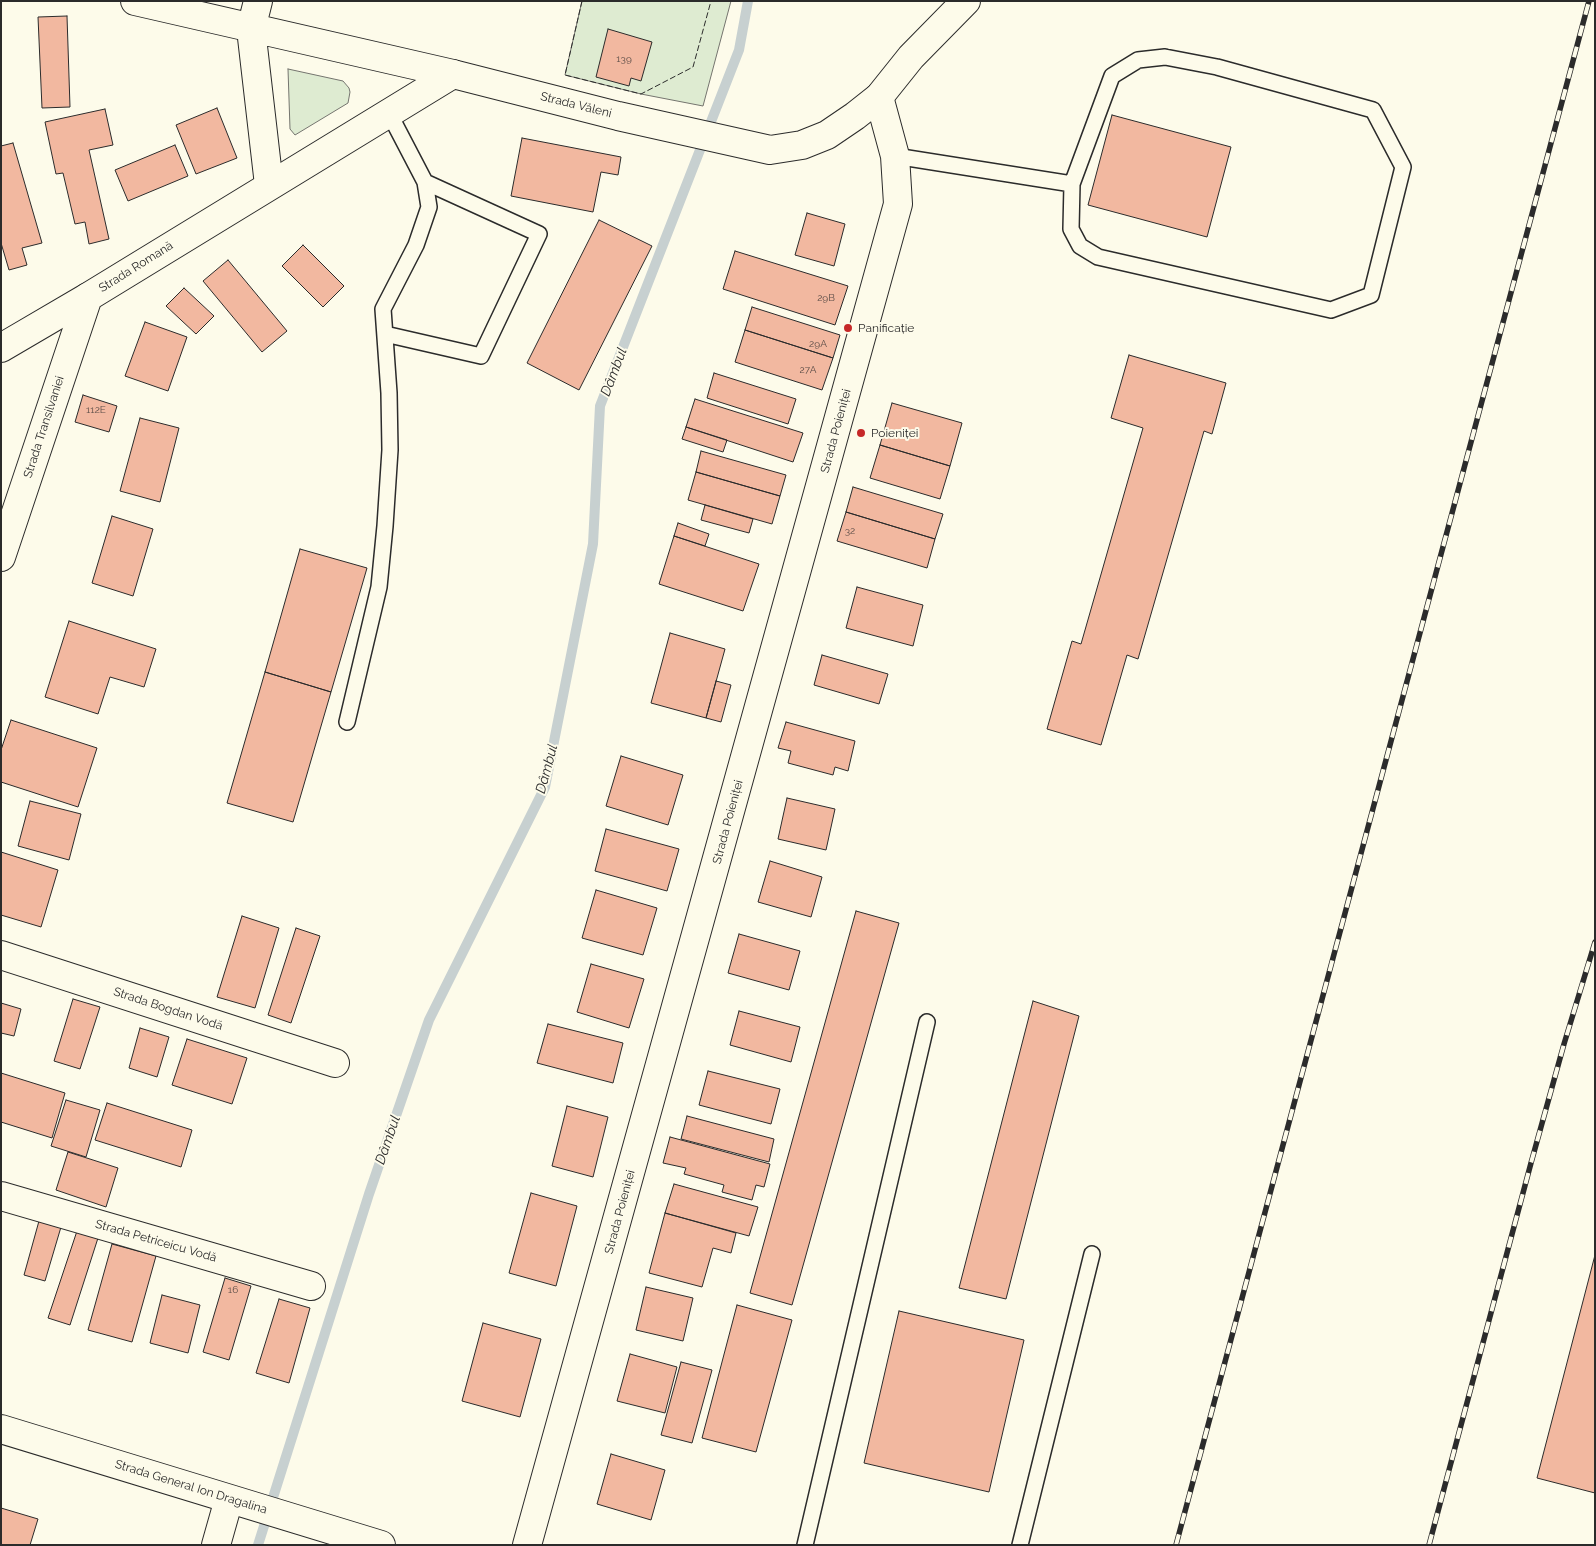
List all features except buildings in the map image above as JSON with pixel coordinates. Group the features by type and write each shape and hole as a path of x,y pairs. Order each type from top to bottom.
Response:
{"street":[{"name":"Strada Văleni","path":"135,1 453,74 618,116 770,150 802,145 827,136 855,116 879,97 911,57 966,1"},
{"path":"258,1 251,29 269,185"},
{"name":"Strada Romană","path":"1,348 453,74"},
{"name":"Strada Poieniței","path":"528,1545 898,204 895,156 879,97"},
{"name":"Strada Transilvaniei","path":"1,557 88,297"},
{"name":"Strada Bogdan Vodă","path":"1,955 335,1062"},
{"name":"Strada Petriceicu Vodă","path":"1,1196 311,1286"},
{"name":"Strada General Ion Dragalina","path":"1,1429 381,1545"},
{"path":"216,1545 229,1499"}],"lane":[{"path":"1165,57 1217,67 1373,110 1403,167 1371,295 1331,310 1098,257 1080,246 1071,228 1072,184 1112,76 1138,60 1165,57"},
{"path":"346,722 380,578 390,450 384,310 416,245 429,206 424,182 389,113"},
{"path":"895,156 1072,184"},
{"path":"385,334 481,356 539,234 424,182"},
{"path":"805,1545 927,1022"},
{"path":"1020,1545 1092,1254"}],"green space":[{"path":"582,1 731,1 703,106 641,94 565,75"},
{"path":"288,69 343,81 350,92 348,103 295,135 290,129"}],"waterway":[{"name":"Dâmbul","path":"258,1545 369,1194 429,1020 545,787 593,544 600,406 739,50 748,1"}],"railway":[{"path":"1176,1545 1589,1"},
{"path":"1429,1545 1531,1163 1595,942"}],"fence":[{"path":"582,1 565,75 641,94 693,67 711,1"}],"place":[{"name":"Panificație","path":"848,328"},
{"name":"Poieniței","path":"861,433"}]}
